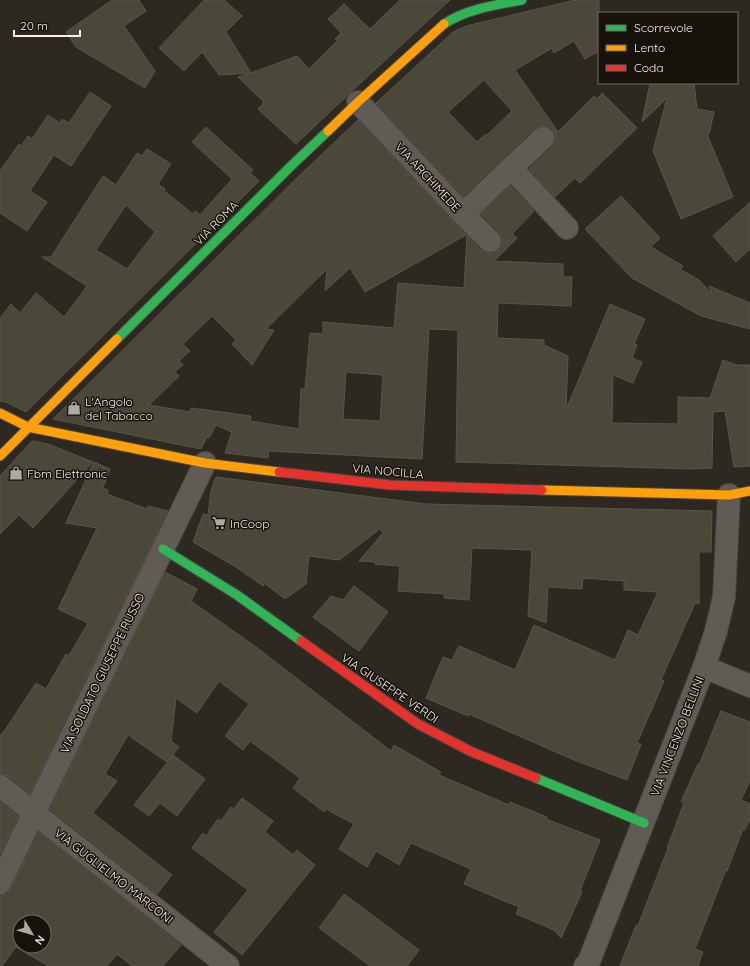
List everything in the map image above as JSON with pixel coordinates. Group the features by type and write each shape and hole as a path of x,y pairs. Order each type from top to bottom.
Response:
{"street":[{"name":"VIA ROMA","path":"0,456 291,166 358,102 445,24 456,17 484,7 522,0"},
{"name":"VIA ARCHIMEDE","path":"358,102 463,214 543,138"},
{"path":"511,168 567,228"},
{"path":"463,214 490,241"},
{"name":"VIA NOCILLA","path":"0,413 28,427 205,463 390,485 740,493"},
{"name":"VIA SOLDATO GIUSEPPE RUSSO","path":"0,883 205,463"},
{"name":"VIA VINCENZO BELLINI","path":"585,966 588,964 644,823 704,667 716,631 724,597 740,493"},
{"name":"VIA GIUSEPPE VERDI","path":"163,549 237,595 418,724 472,752 644,823"},
{"path":"704,667 750,686"},
{"name":"VIA GUGLIELMO MARCONI","path":"0,786 228,966"}],"building":[{"path":"112,0 139,0 146,11 124,26 155,71 145,88 76,47 66,32"},
{"path":"204,0 224,0 242,16 226,32 251,73 297,56 309,69 337,41 335,39 341,33 328,19 344,4 370,29 400,0 450,0 296,144 258,109 264,102 238,77 250,73 219,75 202,52 184,71 159,48"},
{"path":"575,0 599,0 598,52 585,59 574,41 554,53 552,48 515,70 558,132 594,96 597,99 602,93 637,128 580,183 575,178 555,197 529,169 552,147 555,141 555,135 552,129 546,126 540,126 534,129 463,196 376,103 452,33 470,25","holes":["484,80 512,111 487,135 486,134 477,142 448,112"]},
{"path":"650,84 694,84 697,109 714,112 709,134 707,134 733,197 681,219 653,151 667,98 642,122"},
{"path":"90,92 111,106 71,166 54,155 30,191 47,202 27,231 0,213 0,171 19,144 21,146 28,136 32,139 48,115 60,123 62,119 69,123"},
{"path":"358,120 466,235 365,292 350,268 325,291 327,269 266,329 274,330 252,365 232,344 236,340 212,316 183,344 190,351 179,361 183,365 175,372 179,376 149,405 190,412 191,408 251,416 250,421 299,429 301,389 305,389 310,333 323,334 323,322 394,328 398,283 464,288 467,235 481,250 486,253 493,253 499,250 502,244 502,237 481,214 510,186 534,211 512,234 517,238 494,261 563,264 563,277 572,277 571,306 498,303 497,338 544,340 544,345 568,356 566,410 610,304 645,319 634,344 637,345 632,358 642,362 633,383 613,375 612,423 678,424 678,397 710,398 723,360 736,365 750,365 750,466 734,467 725,411 713,412 712,468 692,469 456,462 458,330 429,329 422,459 269,451 268,458 225,453 232,432 216,425 209,438 207,437 201,449 53,419 300,175","holes":["346,372 383,375 380,421 343,419"]},
{"path":"206,127 253,170 250,173 259,181 26,412 6,402 0,401 0,318 11,304 20,313 36,293 64,317 87,286 42,257 51,257 103,176 116,185 137,153 142,156 147,149 171,164 158,184 165,189 164,191 193,214 195,211 200,215 232,179 192,142","holes":["126,205 155,232 127,269 96,250"]},
{"path":"621,196 660,238 651,247 683,266 680,269 699,280 712,294 709,286 750,303 750,329 701,316 632,278 585,229"},
{"path":"750,202 750,249 736,262 713,236"},
{"path":"32,441 48,444 93,462 33,528 19,515 0,534 0,476"},
{"path":"94,462 110,469 103,488 108,490 107,494 147,509 148,506 168,511 30,794 8,776 0,774 0,736 36,683 46,689 66,654 69,656 88,623 58,609 97,528 66,523"},
{"path":"216,477 426,504 712,511 711,552 699,552 699,604 695,603 661,680 664,681 637,743 641,744 627,780 574,760 469,714 468,716 426,698 443,657 452,660 459,646 515,670 534,625 615,660 628,630 638,635 658,592 624,590 624,581 583,578 582,589 548,587 546,623 528,616 532,550 472,548 469,600 444,598 444,594 398,591 400,566 359,561 383,533 380,529 339,560 309,556 306,584 285,599 264,583 263,586 236,567 193,542 203,514 208,515 211,490"},
{"path":"165,572 197,589 191,601 256,647 391,751 394,745 441,772 439,775 509,805 510,802 547,817 546,819 600,840 580,891 582,892 561,938 554,930 516,914 519,907 464,884 471,869 411,843 399,865 376,851 367,867 339,849 354,824 326,809 324,812 293,788 300,778 250,741 243,750 225,736 249,704 219,681 197,713 176,698 171,741 179,747 167,762 128,735 105,774 117,781 93,813 172,875 157,894 50,809"},
{"path":"354,586 388,612 359,651 313,617 331,596 343,600"},
{"path":"721,711 750,722 750,781 741,800 750,804 750,819 745,830 743,829 695,949 703,952 698,966 620,966 636,925 638,926 668,848 684,803 681,802 698,764 699,765"},
{"path":"173,755 205,779 177,816 160,803 149,816 134,805"},
{"path":"242,798 273,821 265,832 293,855 297,850 315,865 242,955 214,932 248,890 192,848 203,833 206,836 218,819 221,821 231,807 234,809"},
{"path":"0,802 19,817 0,854"},
{"path":"39,832 181,945 163,966 132,966 117,954 107,966 48,966 28,954 52,954 52,914 12,914 12,952 2,966 0,966 0,895 7,894"},
{"path":"344,894 419,950 407,966 370,966 319,928"}],"traffic: fast":[{"path":"444,24 471,11 522,0"},
{"path":"117,339 328,131"},
{"path":"163,549 237,595 301,641"},
{"path":"536,778 644,823"}],"traffic: slow":[{"path":"328,131 444,24"},
{"path":"0,456 117,339"},
{"path":"0,413 28,427 205,463 279,472"},
{"path":"542,490 729,495 750,491"}],"traffic: jam":[{"path":"279,472 390,485 542,490"},
{"path":"301,641 418,724 472,752 536,778"}],"place":[{"name":"L'Angolo del Tabacco","path":"74,408"},
{"name":"Fbm Elettronic","path":"16,473"},
{"name":"InCoop","path":"219,523"}]}
